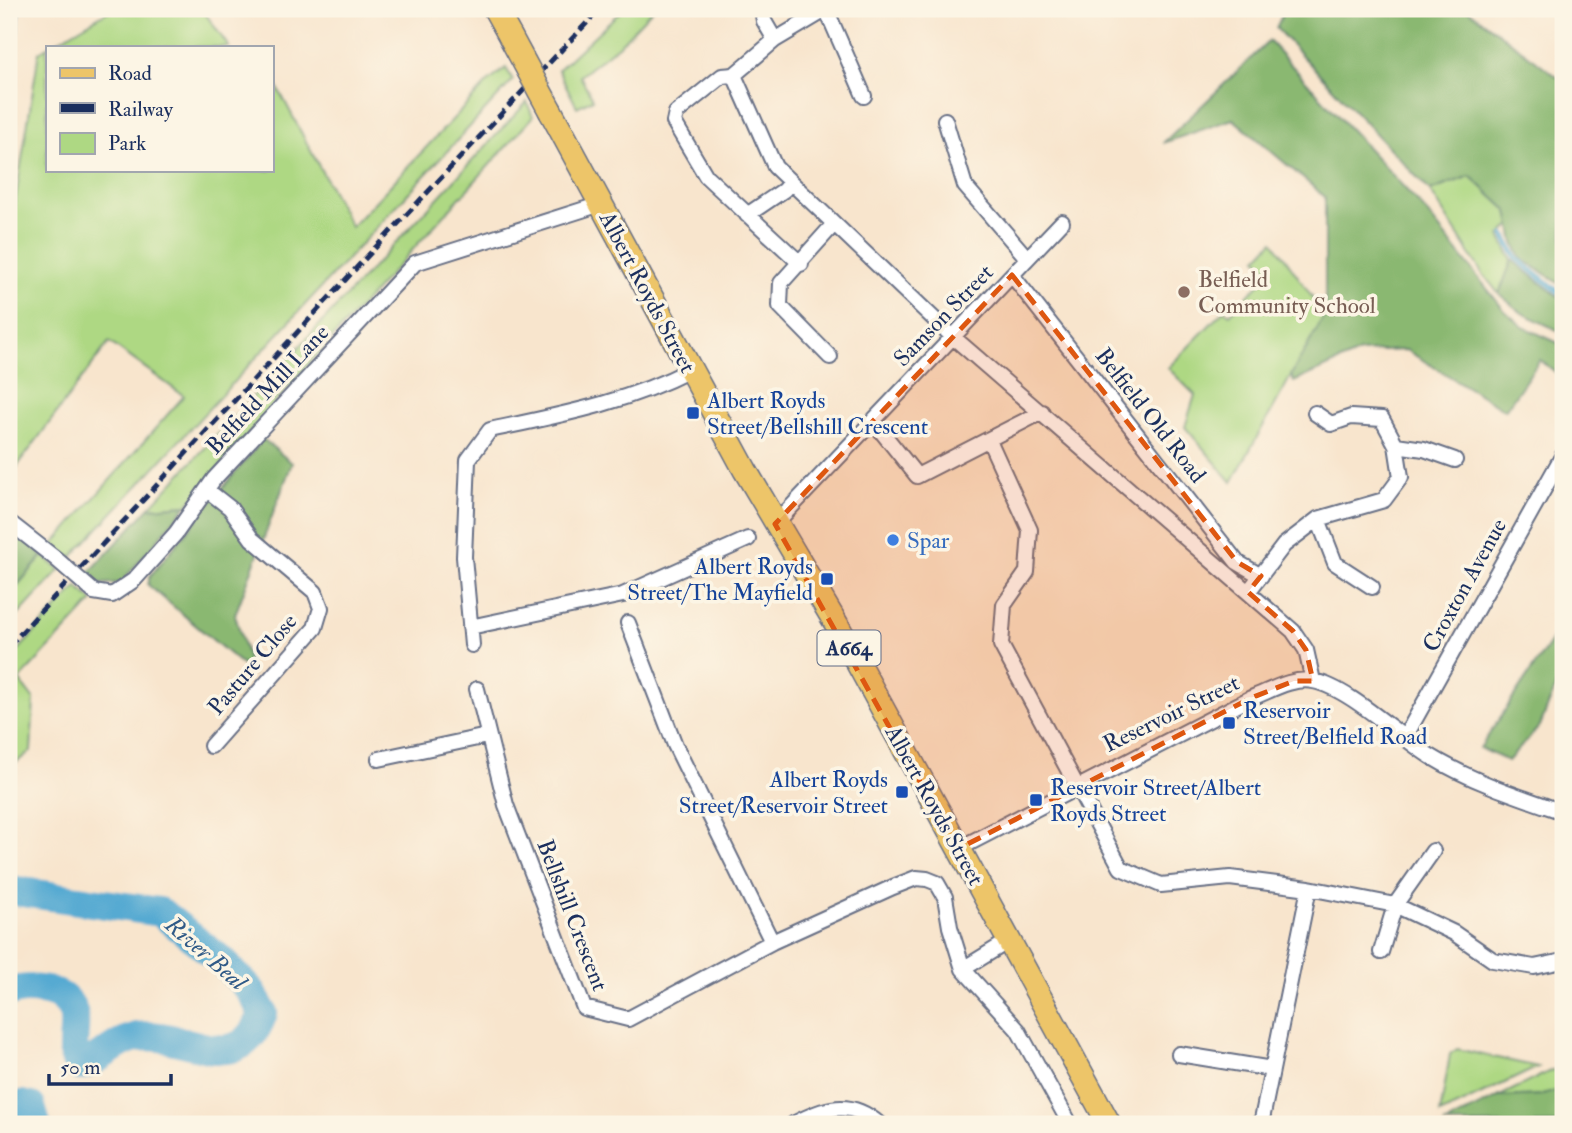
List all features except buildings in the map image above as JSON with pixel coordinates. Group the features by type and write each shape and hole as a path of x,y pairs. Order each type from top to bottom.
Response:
{"main road":[{"name":"Albert Royds Street","path":"495,9 775,524 837,625 1109,1124"}],"street":[{"path":"762,9 764,22 775,40"},
{"path":"801,264 706,177 674,122 676,113 722,76 734,75 775,40 827,9 864,96"},
{"path":"734,75 775,167 953,337 1293,631 1306,650 1313,681 1334,689 1430,755 1491,788 1563,812"},
{"path":"945,120 965,186 1027,258"},
{"path":"747,215 784,190 790,182"},
{"name":"Belfield Mill Lane","path":"9,522 94,592 112,595 134,580 176,533 207,490 415,263 601,204"},
{"name":"Samson Street","path":"775,524 1062,222"},
{"path":"830,357 780,306 782,283 834,224"},
{"name":"Belfield Old Road","path":"1012,275 1237,562 1261,576"},
{"path":"472,645 464,557 468,460 489,430 604,406 652,389 691,370"},
{"path":"873,421 917,476 1042,412"},
{"path":"1248,592 1284,545 1318,519 1384,500 1401,477 1396,446 1382,419 1351,417 1331,424 1315,413"},
{"path":"989,440 1030,530 1027,572 1004,605 1001,645 1121,868 1161,885 1230,878 1309,888 1395,905 1454,933 1493,960 1534,967 1563,961"},
{"path":"1396,446 1424,449 1455,460"},
{"name":"Croxton Avenue","path":"1405,737 1563,455"},
{"name":"Pasture Close","path":"207,490 230,508 252,539 315,592 321,608 314,628 211,746"},
{"path":"1318,519 1335,563 1372,587"},
{"path":"470,627 623,595 748,539"},
{"path":"628,623 676,745 772,942"},
{"name":"Reservoir Street","path":"958,849 1251,698 1294,681 1313,681"},
{"name":"Bellshill Crescent","path":"477,689 506,805 584,1008 628,1018 772,942 916,878"},
{"path":"379,759 487,736"},
{"path":"1381,952 1395,905 1433,851"},
{"name":"Albert Royds Street","path":"916,878 937,883 942,889 963,969 1018,1030 1070,1124"},
{"path":"1261,1124 1309,888"},
{"path":"963,969 1010,940"},
{"path":"1179,1054 1272,1069"},
{"path":"793,1124 823,1109 835,1107 848,1107 868,1115 878,1124"}],"highlighted area":[{"path":"1012,275 1237,562 1261,576 1248,592 1293,631 1306,650 1313,681 1294,681 1251,698 958,849 775,524"}],"green space":[{"path":"112,9 202,9 228,46 49,46"},
{"path":"623,9 653,9 619,45 580,76 593,99 577,107 558,70"},
{"path":"1285,9 1467,9 1563,81 1563,286 1521,258 1514,243 1508,211 1470,176 1430,191 1276,28"},
{"path":"1269,41 1421,206 1505,311 1523,327 1563,345 1563,378 1540,360 1505,410 1406,350 1360,352 1294,382 1291,375 1325,315 1325,197 1233,119 1163,143"},
{"path":"46,48 46,172 273,172 273,79 351,227 488,82 506,68 513,80 67,562 51,547 184,396 109,342 13,472 9,471 9,241 39,52"},
{"path":"527,102 533,117 298,376 187,505 149,508"},
{"path":"1470,176 1508,211 1511,225 1500,236 1512,260 1499,294 1482,273 1430,191"},
{"path":"1273,241 1325,315 1232,482 1185,427 1195,395 1168,368 1224,310 1230,314 1271,272 1257,258"},
{"path":"1512,260 1563,300 1563,333 1522,313 1499,294"},
{"path":"263,439 292,463 235,615 252,673 148,585 150,576"},
{"path":"187,505 121,583 98,584 85,577 149,508"},
{"path":"9,526 43,556 9,595"},
{"path":"43,556 60,570 9,625 9,595"},
{"path":"77,587 93,601 19,680 34,700 31,751 9,768 9,691 12,687 9,689 9,660"},
{"path":"1557,632 1563,636 1563,683 1558,681 1540,726 1508,761 1480,748"},
{"path":"1457,1049 1538,1067 1440,1114 1450,1054"},
{"path":"1563,1069 1563,1089 1542,1095 1498,1097 1552,1070"},
{"path":"1563,1089 1563,1124 1444,1124 1498,1097 1542,1095"}],"waterway":[{"path":"9,34 12,9"},
{"path":"1504,235 1517,259 1563,295"},
{"name":"River Beal","path":"9,890 160,912 221,960 251,991 263,1013 253,1034 240,1045 225,1049 209,1048 155,1037 137,1037 79,1066 73,1048 74,1017 66,1000 48,991 28,989 9,992"},
{"name":"River Beal","path":"9,1111 22,1105 31,1107 36,1124"}],"railway":[{"path":"9,646 360,264 600,9"}],"place":[{"name":"Belfield Community School","path":"1184,292"},
{"name":"Albert Royds Street/Bellshill Crescent","path":"693,413"},
{"name":"Spar","path":"893,540"},
{"name":"Albert Royds Street/The Mayfield","path":"827,579"},
{"name":"Reservoir Street/Belfield Road","path":"1229,723"},
{"name":"Albert Royds Street/Reservoir Street","path":"902,792"},
{"name":"Reservoir Street/Albert Royds Street","path":"1036,800"}]}
